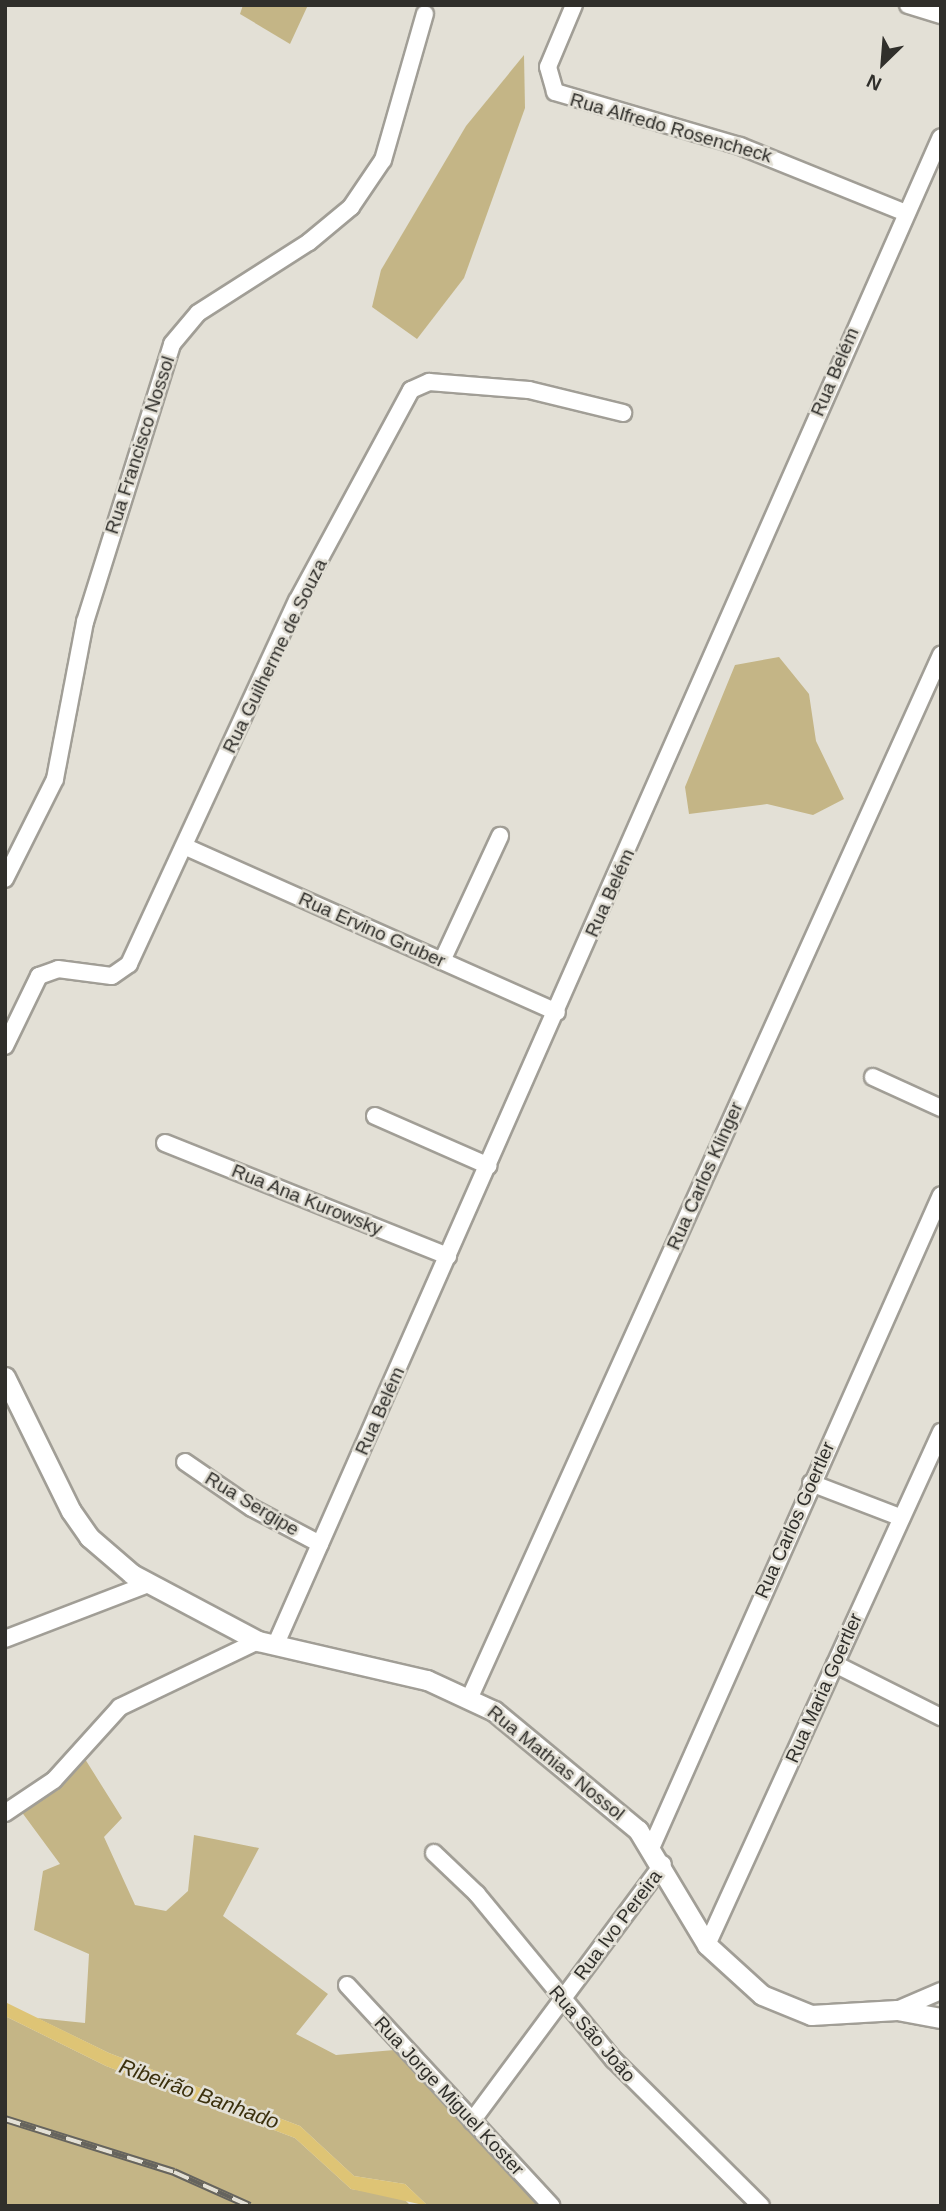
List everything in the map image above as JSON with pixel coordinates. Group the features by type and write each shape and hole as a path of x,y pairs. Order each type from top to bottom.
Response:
{"street":[{"name":"Rua Alfredo Rosencheck","path":"574,5 548,67 555,92 740,146 903,212"},
{"path":"908,5 941,15"},
{"name":"Rua Francisco Nossol","path":"5,879 55,779 85,622 172,344 198,313 309,242 351,206 383,160 425,15"},
{"name":"Rua Belém","path":"266,1643 320,1544 557,1012 903,212 941,137"},
{"name":"Rua Guilherme de Souza","path":"5,1046 39,976 58,969 105,977 124,970 186,847 297,601 411,390 429,382 529,390 624,413"},
{"name":"Rua Carlos Klinger","path":"470,1697 941,655"},
{"path":"442,961 500,836"},
{"name":"Rua Ervino Gruber","path":"186,847 557,1012"},
{"path":"873,1077 941,1108"},
{"path":"375,1116 488,1166"},
{"name":"Rua Ana Kurowsky","path":"165,1143 448,1256"},
{"name":"Rua Carlos Goertler","path":"652,1846 941,1195"},
{"name":"Rua Mathias Nossol","path":"5,1377 71,1511 108,1555 148,1584 266,1643 427,1681 470,1697 514,1726 652,1846 707,1945 739,1980 787,2008 842,2016 897,2010 941,2018"},
{"name":"Rua Maria Goertler","path":"707,1945 941,1432"},
{"name":"Rua Sergipe","path":"185,1462 252,1508 320,1544"},
{"path":"811,1483 902,1518"},
{"path":"5,1639 148,1584"},
{"path":"5,1813 54,1780 102,1725 139,1695 266,1643"},
{"path":"835,1664 941,1717"},
{"name":"Rua São João","path":"434,1853 477,1894 561,2001 658,2107 761,2206"},
{"name":"Rua Ivo Pereira","path":"472,2121 663,1864"},
{"name":"Rua Jorge Miguel Koster","path":"347,1985 552,2206"},
{"path":"897,2010 941,1991"}],"shaded area":[{"path":"243,5 308,5 290,44 240,14"},
{"path":"524,55 525,108 464,278 417,339 372,307 381,270 466,126"},
{"path":"779,657 809,694 816,741 844,799 813,815 767,804 689,814 685,787 735,665"},
{"path":"80,1751 122,1818 104,1837 135,1905 166,1911 188,1891 194,1835 259,1848 223,1916 328,1994 296,2034 336,2055 406,2049 552,2206 428,2206 405,2184 354,2176 300,2126 109,2053 37,2018 85,2023 89,1954 34,1930 43,1871 60,1864 18,1807"},
{"path":"5,2016 106,2066 295,2138 351,2189 402,2197 411,2206 5,2206"}],"water":[{"name":"Ribeirão Banhado","path":"5,2002 109,2053 300,2126 354,2176 405,2184 428,2206 351,2189 295,2138 106,2066 5,2016"}],"railway":[{"path":"5,2119 174,2172 250,2206"}]}
